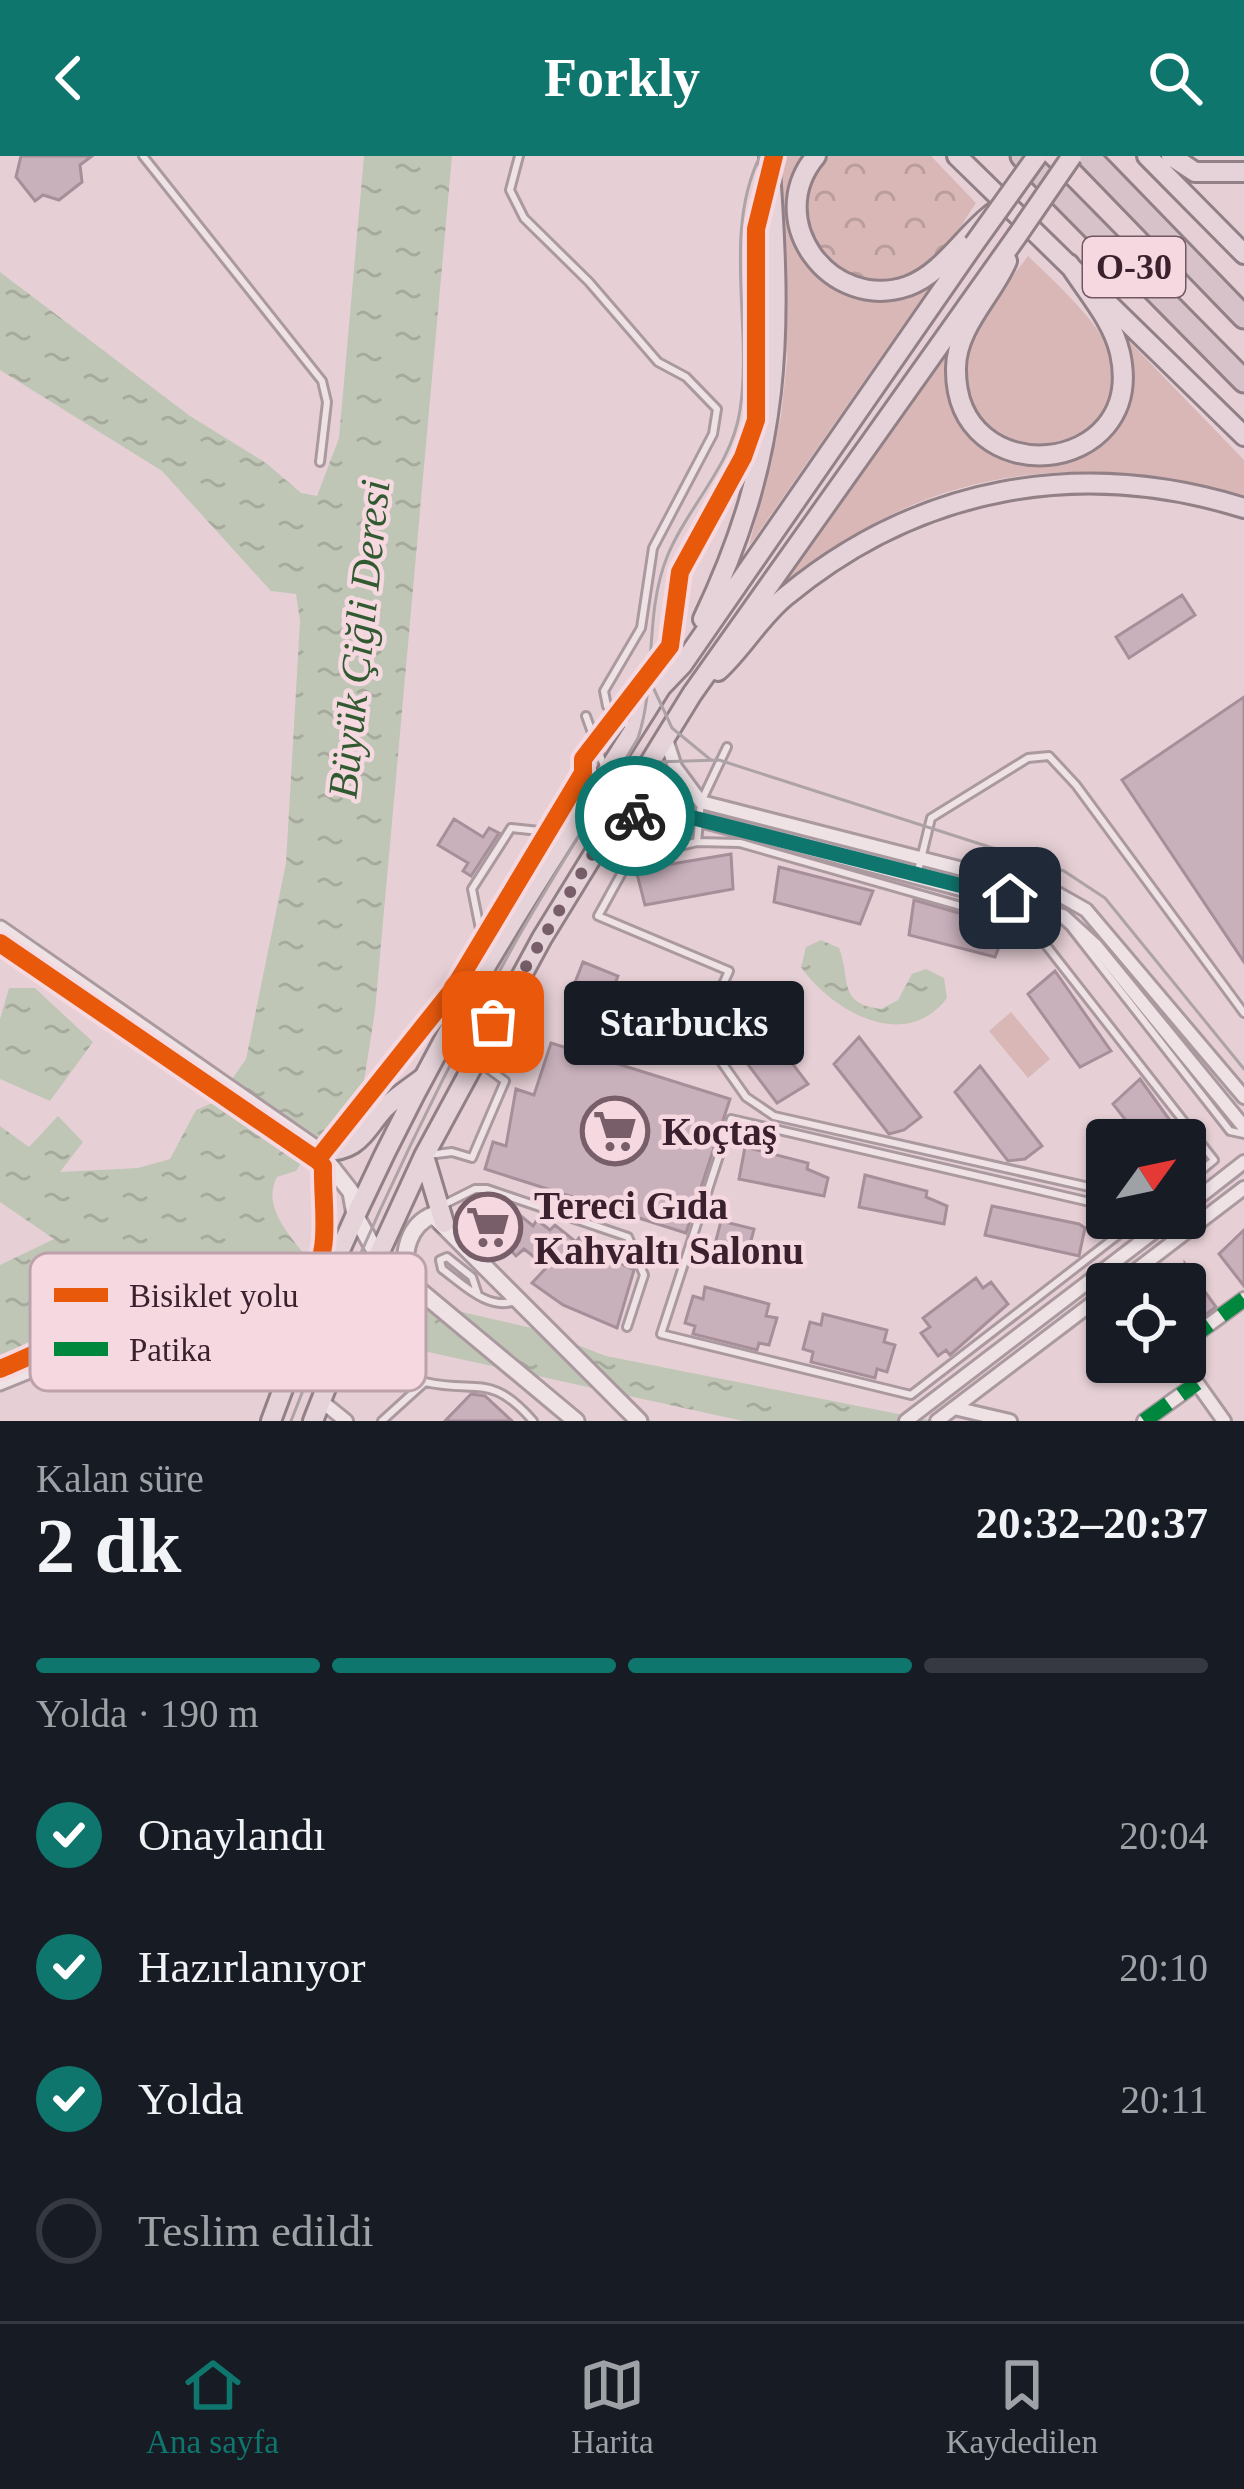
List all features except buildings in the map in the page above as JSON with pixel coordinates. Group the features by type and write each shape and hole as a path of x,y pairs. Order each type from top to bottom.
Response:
{"highway":[{"name":"O-30","path":"1022,156 1244,380"},
{"name":"O-30","path":"1088,156 1244,317"}],"main road":[{"path":"682,665 739,538 771,406 777,312 769,156"},
{"path":"816,156 799,187 799,230 820,267 850,287 871,292 911,285 938,267 1000,208 1037,156"},
{"path":"946,156 972,171"},
{"path":"957,156 1244,436"},
{"path":"1070,265 1116,338 1122,380 1107,424 1089,442 1052,456 1016,454 980,432 958,393 958,346 1017,236 1072,156"},
{"path":"1147,156 1244,254"},
{"path":"1172,156 1195,172 1244,172"},
{"path":"340,1253 427,1076 582,808 970,238"},
{"path":"379,1253 474,1059 692,694 995,274"},
{"path":"692,694 781,599 880,532 930,510 986,492 1095,480 1147,484 1244,508"},
{"path":"321,1153 346,1151 362,1141 384,1108 427,1076"},
{"path":"424,1156 441,1215"},
{"path":"271,1421 283,1391"},
{"path":"313,1421 324,1391"}],"street":[{"path":"666,739 675,767 700,802 1064,916 1096,946 1244,1130"},
{"path":"613,826 662,810 918,868 1056,893 1087,910 1244,1097"},
{"path":"0,929 321,1153 351,1192 355,1215 376,1253"},
{"path":"1206,1192 1244,1162"},
{"path":"1147,1263 1244,1188"},
{"path":"404,1253 421,1220 441,1215 635,1417"},
{"path":"906,1421 1145,1239"},
{"path":"426,1292 548,1395 569,1419"},
{"path":"1206,1327 1244,1299"},
{"path":"946,1415 1086,1308"},
{"path":"0,1385 30,1373"},
{"path":"1144,1421 1197,1383 1224,1421"},
{"path":"320,1400 346,1421"},
{"path":"946,1415 1010,1421"}],"lane":[{"path":"143,156 322,381 328,402 320,462"},
{"path":"519,156 510,190 524,218 658,362 686,377 717,409 712,434 653,548 641,628 604,691 607,706 633,730"},
{"path":"586,716 606,771"},
{"path":"697,842 700,802 727,747"},
{"path":"918,868 931,818 1028,758 1049,756 1076,785 1244,1013"},
{"path":"488,965 472,889 511,828 549,832 582,808"},
{"path":"1086,1186 774,1116 746,1097 701,1034 729,971 598,916 630,858 697,842 740,843 1031,926 1182,1119"},
{"path":"424,1156 452,1152 472,1158 505,1081 474,1059"},
{"path":"1086,1201 731,1119 661,1334 911,1395 1113,1239"},
{"path":"441,1215 487,1189 628,1237 644,1275 628,1327"},
{"path":"478,1295 469,1273 448,1257 440,1260 442,1269 478,1295 501,1305 518,1299"},
{"path":"1055,1286 1076,1293"},
{"path":"1055,1286 1055,1308"},
{"path":"426,1382 455,1389 474,1383 510,1394 532,1421"},
{"path":"382,1421 415,1391"}],"green space":[{"path":"779,156 803,156 792,190 790,222 798,249 813,272 834,288 861,297 893,298 928,289 749,546 781,416 787,361"},
{"path":"827,156 931,156 976,203 946,249 909,276 878,281 850,274 826,257 810,234 803,207 808,180"},
{"path":"1028,256 1091,321 1108,348 1113,368 1109,395 1095,423 1073,440 1048,447 1021,444 997,433 977,414 966,388 965,357 974,330"},
{"path":"1128,340 1244,460 1244,497 1197,485 1101,473 1006,478 914,504 858,533 779,588 947,349 951,402 974,438 1008,458 1047,463 1085,453 1116,429 1132,391"},
{"path":"1011,1012 1050,1059 1028,1078 989,1031"}],"water":[{"name":"Büyük Çiğli Deresi","path":"364,156 452,156 375,1011 362,1094 315,1141 296,1171 277,1177 273,1188 280,1221 304,1253 30,1253 30,1345 0,1355 0,1265 54,1239 0,1202 0,1126 29,1147 58,1116 83,1142 60,1172 138,1168 170,1159 196,1110 217,1101 246,1059 286,863 300,621 296,594 271,591 162,471 0,370 0,272 190,416 266,463 301,493 317,496 339,438"},
{"path":"821,940 839,948 848,988 858,1002 881,1009 898,1000 912,974 926,969 944,978 947,998 930,1015 911,1023 870,1020 831,998 801,967 806,947"},
{"path":"9,988 35,988 93,1042 50,1101 0,1079 0,1019"},
{"path":"426,1304 536,1329 606,1356 934,1421 743,1421 426,1352"}],"tram line":[{"path":"361,1253 450,1065 526,923 638,738 660,579 676,539 728,450 740,410 740,249 749,186 760,156"},
{"path":"653,687 672,728 711,760"},
{"path":"612,794 655,762 719,760 1064,871 1105,898 1244,1069"},
{"path":"291,1421 303,1391"}],"marked path":[{"path":"1206,1327 1244,1299"},
{"path":"1144,1421 1197,1383"}],"cycle path":[{"path":"317,1160 454,988 583,773 583,759 670,646 680,572 743,457 756,420 756,229 774,156"},
{"path":"0,943 317,1160 323,1166 322,1253"},
{"path":"0,1369 30,1356"}],"way so far":[{"path":"493,1022 594,852 613,826 635,816"}],"place":[{"name":"Starbucks","path":"493,1022"},
{"name":"Koçtaş","path":"615,1131"},
{"name":"Tereci Gıda Kahvaltı Salonu","path":"488,1227"}],"route":[{"path":"635,816 662,810 1010,898"}]}
